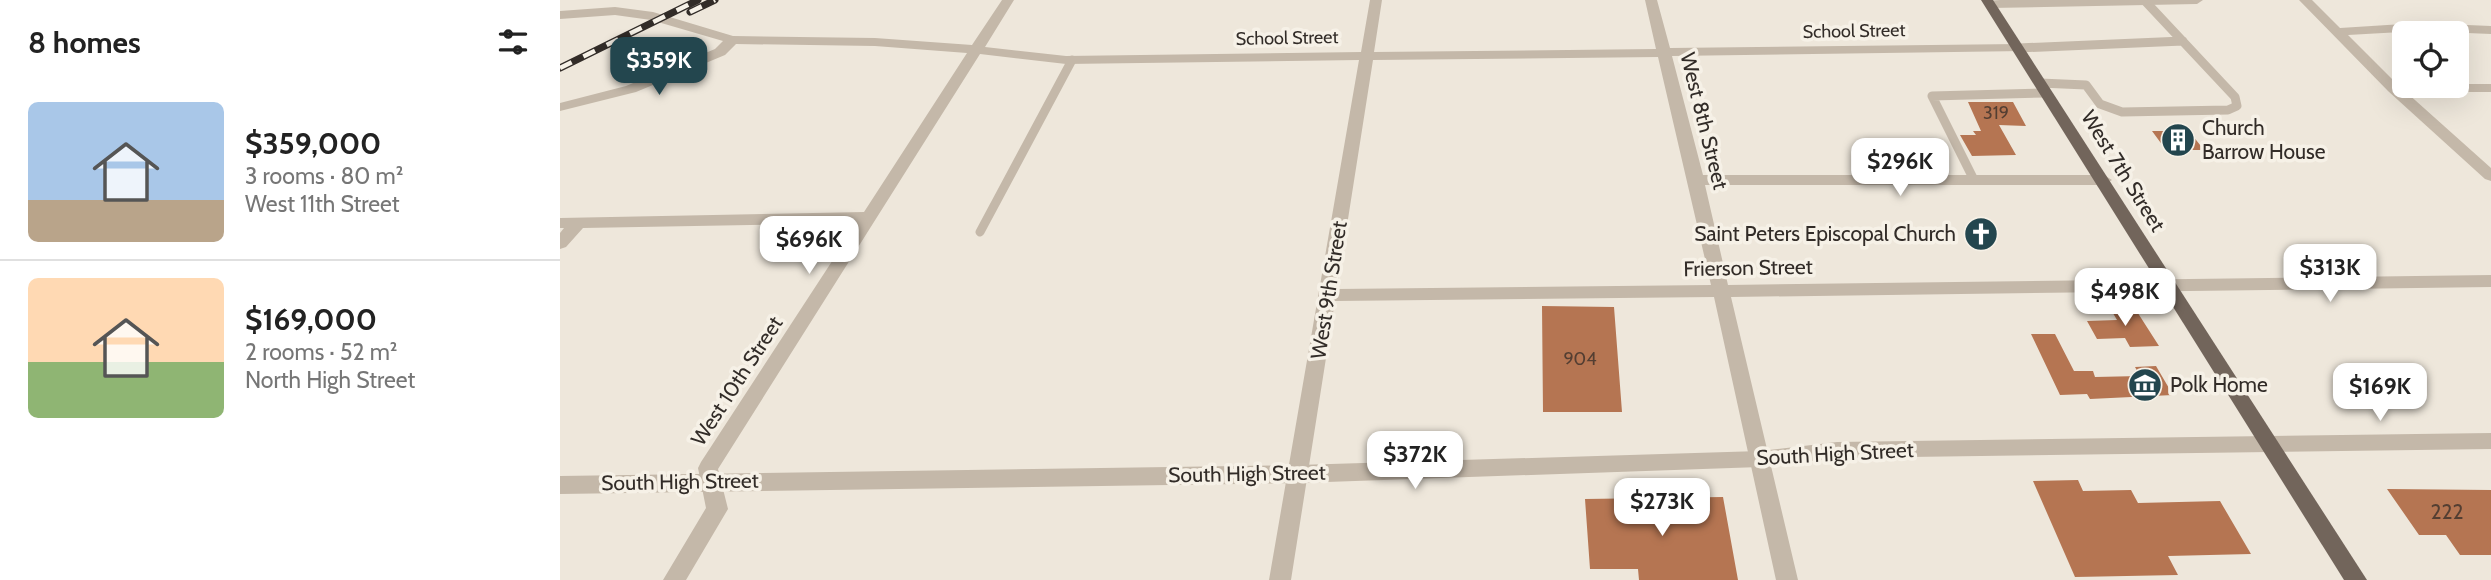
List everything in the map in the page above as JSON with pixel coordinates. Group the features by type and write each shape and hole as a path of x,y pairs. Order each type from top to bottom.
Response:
{"main road":[{"name":"West 7th Street","path":"1989,2 2356,580"}],"street":[{"path":"615,11 627,0"},
{"name":"West 10th Street","path":"674,580 717,509 708,468 1008,0"},
{"name":"West 9th Street","path":"1280,580 1376,0"},
{"name":"West 8th Street","path":"1651,0 1696,180 1787,580"},
{"path":"1989,2 2197,0"},
{"path":"2305,0 2340,32 2392,87"},
{"name":"School Street","path":"560,15 615,11 653,16 732,40 875,42 1072,60 2019,48"},
{"path":"2340,32 2419,27 2491,30"},
{"path":"560,107 631,89 720,52 732,40"},
{"path":"2469,88 2491,88"},
{"path":"2404,98 2490,175"},
{"path":"1696,180 2104,180"},
{"path":"560,223 870,217"},
{"path":"560,243 579,222"},
{"name":"Frierson Street","path":"1328,295 2491,281"},
{"name":"South High Street","path":"560,485 1298,474 1760,459 1838,450 2491,441"}],"lane":[{"path":"1974,180 1932,96 2086,85 2099,104 2122,112 2228,110 2237,106 2235,97 2145,1"},
{"path":"2019,48 2183,41"},
{"path":"980,232 1072,60"}],"building":[{"path":"1968,102 2013,102 2026,126 1999,125 2016,155 1972,156 1960,135 1976,135 1973,131 1981,131"},
{"name":"Church Barrow House","path":"2152,131 2189,131 2204,150 2166,150"},
{"path":"1542,306 1614,307 1622,412 1543,412"},
{"path":"2134,307 2159,346 2130,347 2125,338 2097,339 2087,321 2117,320 2110,308"},
{"path":"2031,334 2055,334 2074,371 2093,371 2095,377 2140,376 2135,367 2156,366 2173,395 2090,399 2087,394 2060,395"},
{"path":"2078,480 2083,491 2131,490 2138,503 2220,501 2251,554 2168,556 2178,575 2075,577 2033,481"},
{"path":"2387,489 2491,490 2491,555 2460,555 2446,535 2419,535"},
{"path":"1723,497 1738,580 1639,580 1638,569 1590,569 1585,499"}],"railway":[{"path":"560,68 698,0"},
{"path":"690,12 715,0"}],"place":[{"name":"Church Barrow House","path":"2178,140"},
{"name":"Saint Peters Episcopal Church","path":"1981,234"},
{"name":"Polk Home","path":"2145,385"}]}
